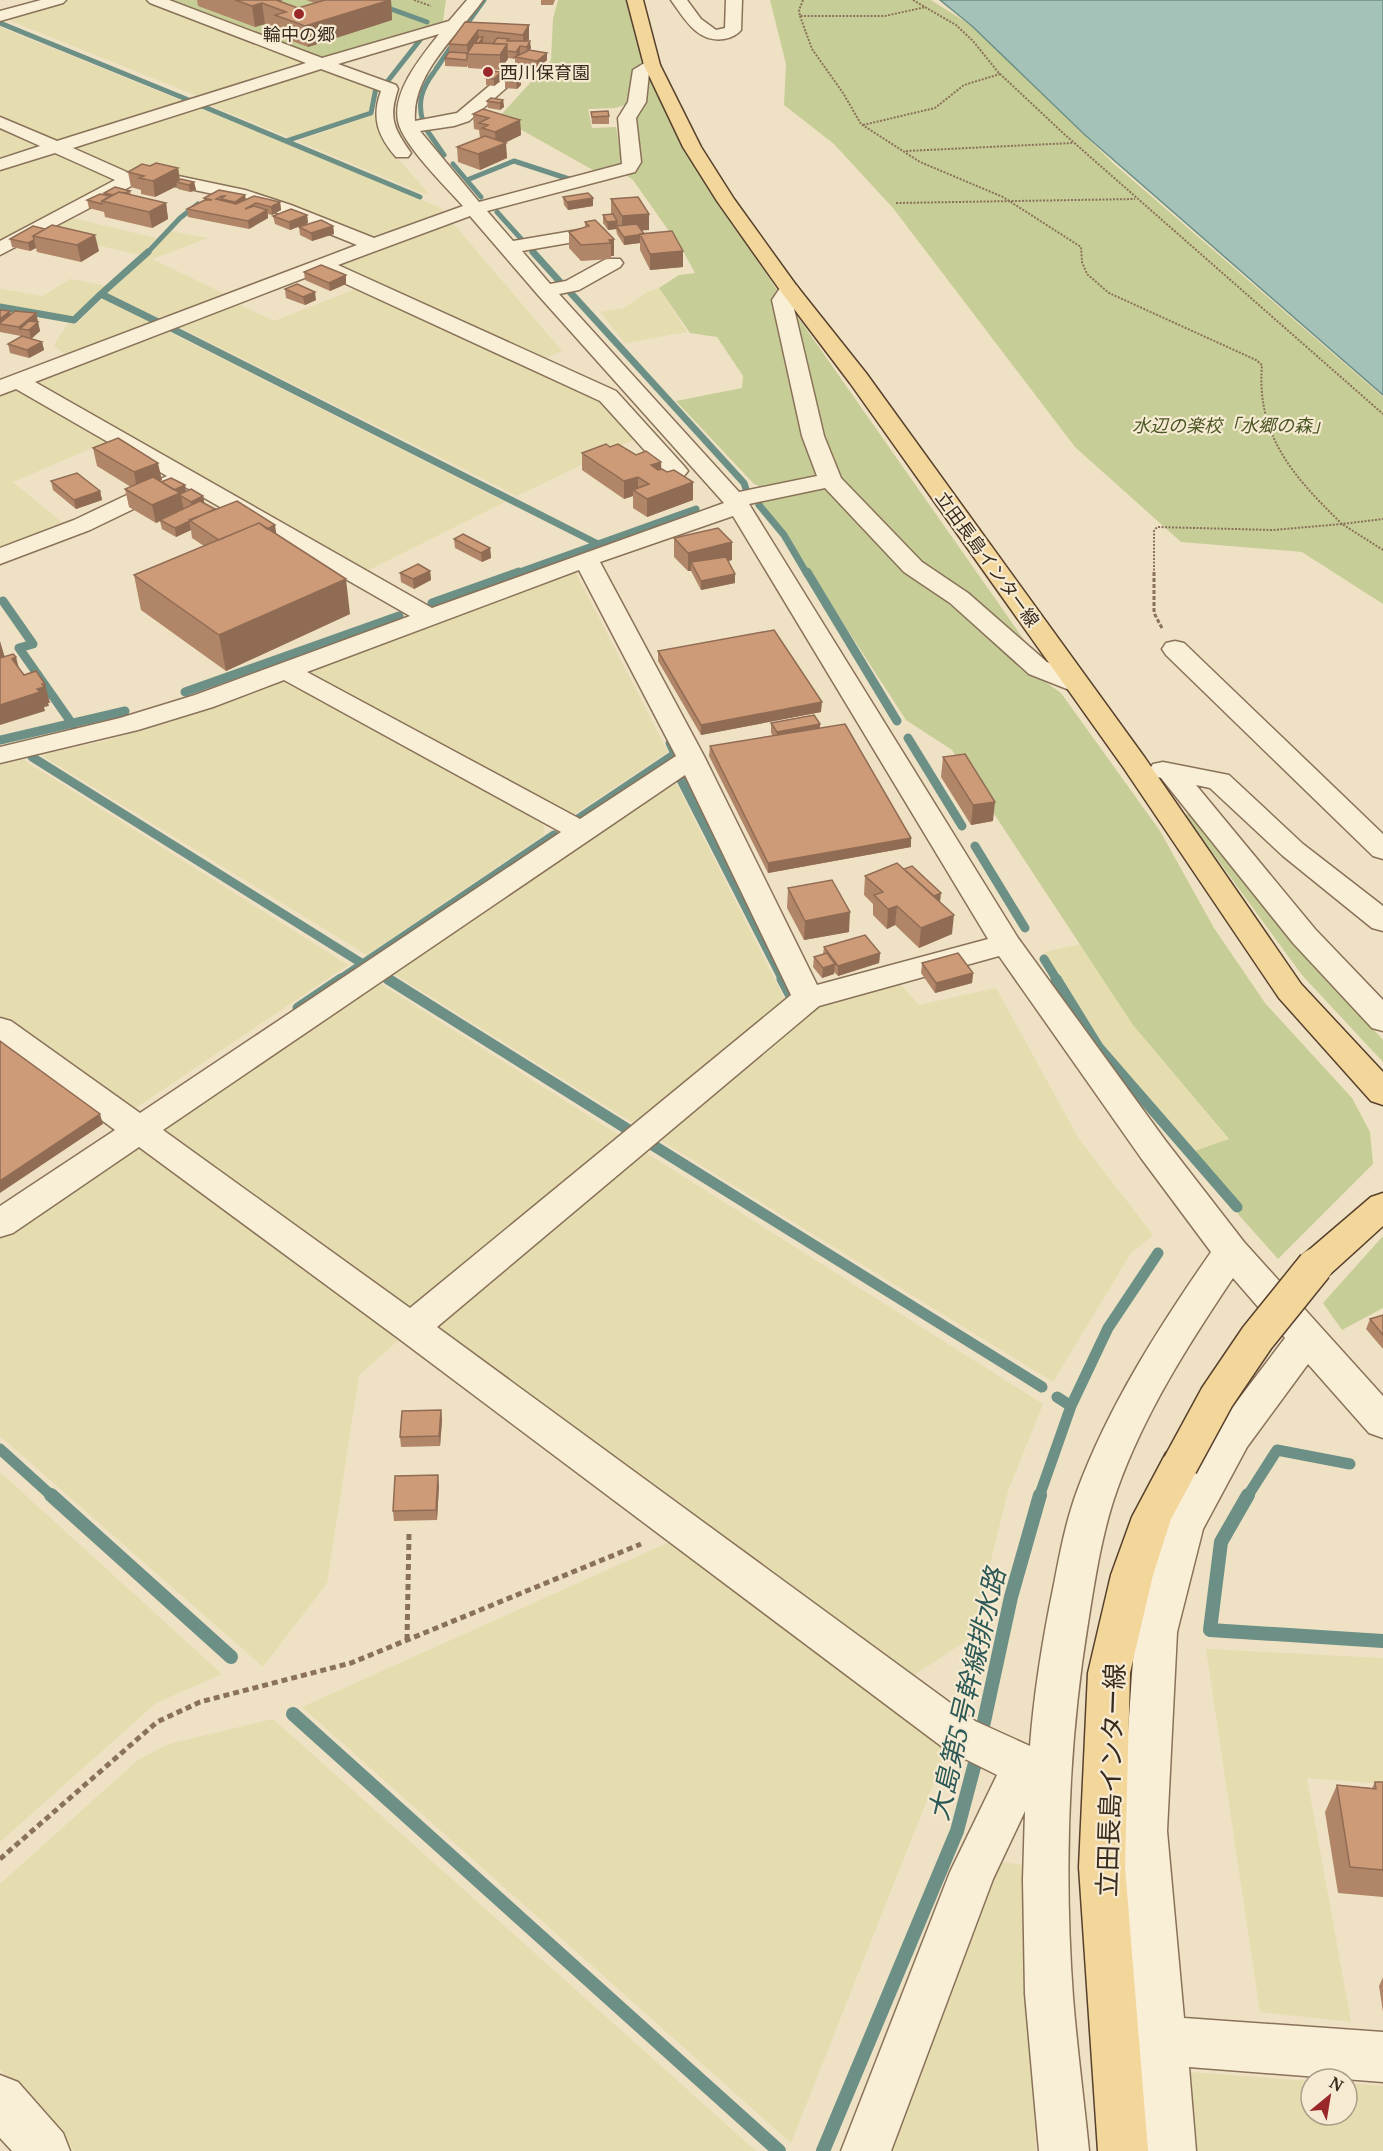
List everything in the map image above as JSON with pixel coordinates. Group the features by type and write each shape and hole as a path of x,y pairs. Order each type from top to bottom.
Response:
{"main road":[{"name":"立田長島インター線","path":"635,0 652,64 692,147 726,201 789,289 865,387 1135,764 1290,991 1383,1093"},
{"name":"立田長島インター線","path":"1123,2151 1102,1867 1109,1673 1132,1575 1152,1517 1217,1397 1250,1347 1315,1266 1383,1206"}],"street":[{"path":"0,16 58,0"},
{"path":"155,0 390,89 382,111 385,129 395,146 410,163"},
{"path":"454,0 473,3 415,78 406,99 405,120 464,211"},
{"path":"679,0 702,31 711,34 726,34 733,30 734,0"},
{"path":"0,165 322,63 457,24"},
{"path":"9,384 464,211 629,168 632,162 627,118 637,102 641,69 652,64"},
{"path":"409,127 454,121 463,117 507,80"},
{"path":"0,122 130,180"},
{"path":"0,249 137,176 151,175 221,189 294,212 375,245"},
{"path":"440,197 464,211 507,248 716,501 1006,944 1153,1149 1231,1252 1383,1422"},
{"path":"507,248 596,233"},
{"path":"544,291 572,286 613,263"},
{"path":"321,265 608,396 716,501"},
{"path":"789,289 782,300 799,383 813,436 830,480 913,567 959,597 1038,668 1076,683"},
{"path":"9,384 184,476 430,617"},
{"path":"0,557 82,525 184,476"},
{"path":"0,755 128,724 204,701 586,559 716,501 830,480"},
{"path":"586,559 691,758 808,998"},
{"path":"1175,649 1383,850"},
{"path":"286,671 580,831"},
{"path":"0,1224 691,758"},
{"path":"1135,764 1219,781 1293,850 1383,921"},
{"path":"1170,771 1304,936 1383,1020"},
{"path":"411,1328 808,998 1006,944"},
{"path":"0,1029 411,1328 960,1735 1027,1765"},
{"path":"866,2151 973,1872 1027,1765 1061,1655 1077,1571 1097,1491 1138,1399 1181,1324 1231,1252"},
{"path":"1171,2151 1144,1831 1156,1632 1184,1527 1233,1436 1307,1337"},
{"path":"1027,1765 1064,2151"},
{"path":"1162,2041 1383,2057"},
{"path":"0,2100 45,2151"}],"path":[{"path":"803,0 799,10 800,16 812,50 863,125 920,162 1003,197 1081,247 1080,260 1093,284 1184,328 1247,354 1262,365 1259,382 1260,402 1268,428 1286,460 1314,497 1342,524 1383,550"},
{"path":"913,0 956,25 973,41 1000,74 1073,143 1383,414"},
{"path":"800,16 885,16 927,7"},
{"path":"863,125 935,108 964,85 1000,74"},
{"path":"905,151 953,146 1034,146 1073,143"},
{"path":"896,203 1136,199"},
{"path":"1175,649 1154,613 1154,531 1157,527 1273,530 1383,519"},
{"path":"0,1859 157,1722 200,1702 351,1663 681,1528"},
{"path":"407,1640 409,1534"}],"shaded area":[{"path":"63,0 149,0 310,61 309,64 202,98 1,17"},
{"path":"0,27 187,103 60,143 0,118"},
{"path":"323,66 374,86 368,112 290,138 208,104"},
{"path":"197,107 441,208 445,214 370,240 286,205 133,175 67,149"},
{"path":"376,114 387,146 428,193 424,194 298,141"},
{"path":"0,126 47,147 0,162"},
{"path":"52,153 62,153 119,179 0,246 0,170"},
{"path":"68,217 156,238 141,255 38,232"},
{"path":"451,221 562,351 539,361 334,266"},
{"path":"171,231 208,238 152,259 229,296 163,320 107,293"},
{"path":"70,279 107,286 74,318 0,306 0,289 43,296"},
{"path":"358,288 606,401 639,437 517,496 175,325 234,302 274,321"},
{"path":"659,288 687,332 625,343 600,312 624,308 647,292"},
{"path":"103,298 155,323 69,356 55,347 55,343 69,322 76,324"},
{"path":"163,329 505,502 367,571 33,383 36,378"},
{"path":"15,386 108,441 13,482 64,524 0,550 0,392"},
{"path":"575,571 668,752 569,818 302,674"},
{"path":"282,680 543,822 544,835 367,955 41,755 108,740 173,721"},
{"path":"22,759 348,965 131,1111 0,1016 0,764"},
{"path":"667,782 676,783 787,1004 638,1126 391,972"},
{"path":"1081,944 1133,1025 1229,1140 1192,1152 1103,1045 1044,952"},
{"path":"897,980 919,1005 996,988 1079,1139 1153,1235 1131,1253 1053,1382 655,1137 807,1012 828,1002"},
{"path":"376,981 625,1139 409,1315 159,1130"},
{"path":"145,1149 401,1338 359,1375 327,1583 263,1667 0,1436 0,1234 123,1150"},
{"path":"643,1151 1043,1404 1008,1491 972,1637 908,1679 428,1328"},
{"path":"0,1472 222,1674 156,1703 0,1842"},
{"path":"674,1540 948,1747 791,2143 302,1707"},
{"path":"1206,1649 1383,1658 1383,1784 1307,1778 1351,2022 1260,2012"},
{"path":"273,1719 756,2151 74,2151 0,2069 0,1884 138,1760 169,1744"},
{"path":"995,1861 1022,1865 1036,2151 885,2151"},
{"path":"1189,2072 1299,2080 1299,2127 1359,2127 1359,2084 1383,2086 1383,2151 1198,2151"}],"green space":[{"path":"162,0 446,0 443,21 322,60"},
{"path":"558,0 631,0 633,27 642,61 636,72 631,103 615,108 588,109 592,128 616,127 621,157 620,166 600,174 502,119 501,115 551,60 553,19"},
{"name":"水辺の楽校「水郷の森」","path":"770,0 931,0 972,26 1114,164 1383,397 1383,604 1302,552 1181,542 1075,447 893,208 834,144 784,105 786,64"},
{"path":"647,71 684,148 777,290 774,301 792,364 790,386 818,476 761,487 754,484 676,401 742,388 743,376 717,337 690,333 659,288 679,275 695,273 683,251 633,180 626,175 635,169 631,128"},
{"path":"788,303 1036,657 920,567 837,477 819,434"},
{"path":"818,488 832,490 1022,665 1061,693 1160,831 1214,928 1265,1003 1352,1098 1370,1132 1373,1164 1278,1259 1238,1214 1241,1206 1192,1152 1229,1139 1133,1025 952,750 906,720 786,535 762,504 761,498"},
{"path":"1188,814 1307,955 1383,1040 1383,1062 1302,975 1185,815"},
{"path":"1383,1236 1383,1308 1342,1330 1323,1303"}],"water":[{"path":"940,0 1383,0 1383,395 1085,135 972,26"}],"building":[{"path":"235,0 276,0 298,8 325,0 390,0 305,26 275,15 286,12 262,3 252,6"},
{"path":"465,22 529,25 523,35 478,30 467,45 449,44"},
{"path":"479,37 483,37 479,43 475,43"},
{"path":"497,38 509,39 507,41 530,41 527,47 520,46 516,52 507,51 507,44 493,44"},
{"path":"474,43 507,44 500,55 467,54"},
{"path":"529,50 547,53 537,61 515,57"},
{"path":"449,52 467,53 467,58 466,60 445,58"},
{"path":"493,71 501,72 494,79 486,78"},
{"path":"509,76 521,77 516,82 505,81"},
{"path":"491,98 503,100 500,103 487,101"},
{"path":"483,109 520,120 495,132 482,128 488,125 479,123 489,118 473,114"},
{"path":"608,111 609,116 592,117 591,112"},
{"path":"485,136 506,143 478,154 457,147"},
{"path":"156,163 178,168 153,181 139,178 144,176 128,172 142,164 150,166"},
{"path":"181,179 194,182 189,185 176,182"},
{"path":"115,187 130,191 113,195 104,193"},
{"path":"219,190 245,195 235,202 221,199 225,196 216,199 236,204 254,196 280,202 271,207 256,203 245,209 254,206 267,210 248,221 187,209 205,200 212,200 204,198"},
{"path":"119,192 166,203 149,212 102,201"},
{"path":"588,193 593,198 567,202 563,197"},
{"path":"100,194 110,196 102,201 102,204 87,200"},
{"path":"638,197 649,214 622,216 611,199"},
{"path":"291,209 307,215 289,222 273,216"},
{"path":"613,214 617,221 607,222 603,215"},
{"path":"321,220 333,226 311,233 299,227"},
{"path":"595,220 614,239 609,240 611,243 581,245 569,232 589,226 585,222"},
{"path":"637,224 644,234 624,237 616,226"},
{"path":"52,225 95,235 77,245 33,236"},
{"path":"33,226 45,229 33,236 34,240 28,243 10,239"},
{"path":"672,231 683,251 650,254 640,234"},
{"path":"321,265 346,275 329,283 304,272"},
{"path":"297,284 315,292 303,297 285,289"},
{"path":"0,310 10,311 0,319"},
{"path":"15,311 36,313 19,327 0,324"},
{"path":"29,321 38,322 29,330 20,329"},
{"path":"22,336 42,342 27,350 8,344"},
{"path":"118,438 158,463 134,472 93,448"},
{"path":"606,444 610,447 618,444 636,455 646,451 661,462 651,465 658,470 662,469 667,472 674,470 693,482 647,499 633,490 649,484 638,477 624,481 582,453"},
{"path":"77,473 100,491 74,500 51,481"},
{"path":"153,477 180,493 152,505 125,489"},
{"path":"171,478 185,485 174,490 161,482"},
{"path":"191,489 203,496 191,502 181,496 180,494"},
{"path":"200,501 215,509 175,528 160,520"},
{"path":"237,501 275,525 267,529 259,523 219,540 189,520"},
{"path":"259,523 346,579 219,635 134,575"},
{"path":"718,528 732,542 688,553 674,538"},
{"path":"463,534 490,548 481,553 454,539"},
{"path":"726,557 735,574 701,581 691,562"},
{"path":"418,564 430,571 413,579 400,573"},
{"path":"774,630 822,702 701,725 658,651"},
{"path":"13,654 16,657 12,659 24,675 36,671 45,684 42,684 44,687 37,689 40,692 0,705 0,658"},
{"path":"814,715 820,724 777,732 771,723"},
{"path":"845,724 911,838 768,863 710,746"},
{"path":"965,754 995,802 973,805 943,757"},
{"path":"897,863 954,915 921,928 897,906 888,909 874,895 883,892 865,876"},
{"path":"912,866 941,893 934,896 904,869"},
{"path":"832,880 850,912 805,921 788,888"},
{"path":"865,935 880,953 838,966 824,947"},
{"path":"827,953 835,964 823,968 814,957"},
{"path":"958,953 973,973 936,983 922,963"},
{"path":"0,1041 100,1114 0,1181"},
{"path":"1383,1315 1383,1335 1370,1319"},
{"path":"441,1410 439,1436 400,1437 402,1411"},
{"path":"438,1475 436,1510 393,1511 395,1476"},
{"path":"1375,1782 1383,1782 1383,1870 1350,1867 1337,1785 1376,1789"}],"waterway":[{"path":"366,0 427,22"},
{"path":"462,31 484,0"},
{"path":"0,23 191,101"},
{"path":"436,69 457,38"},
{"path":"387,82 420,40"},
{"path":"423,122 420,108 422,96 434,72"},
{"path":"286,141 371,113 376,88"},
{"path":"202,106 420,197"},
{"path":"426,129 444,155"},
{"path":"467,180 514,161 569,179"},
{"path":"453,164 481,197"},
{"path":"148,252 180,218 198,204"},
{"path":"497,212 524,242"},
{"path":"529,247 535,253"},
{"path":"101,294 148,252"},
{"path":"533,252 561,283"},
{"path":"569,291 744,483 746,489"},
{"path":"0,307 74,320 101,294"},
{"path":"101,294 158,322"},
{"path":"169,327 598,544"},
{"path":"759,505 784,535 807,574"},
{"path":"598,544 696,509"},
{"path":"514,574 598,544"},
{"path":"432,603 519,572"},
{"path":"807,572 897,721"},
{"path":"3,601 33,644 19,648 72,723"},
{"path":"185,692 399,616"},
{"path":"72,723 125,711"},
{"path":"0,740 72,723"},
{"path":"908,738 962,826"},
{"path":"578,819 675,754 670,743"},
{"path":"32,757 363,964"},
{"path":"678,774 783,980"},
{"path":"363,964 554,835"},
{"path":"975,846 1025,928"},
{"path":"1044,959 1057,980"},
{"path":"339,980 363,964"},
{"path":"383,976 390,980"},
{"path":"298,1008 341,979"},
{"path":"388,979 632,1132"},
{"path":"782,979 793,1000"},
{"path":"1056,979 1098,1047 1237,1207"},
{"path":"651,1144 1042,1387"},
{"name":"大島第5号幹線排水路","path":"1071,1406 1108,1328 1158,1253"},
{"path":"1057,1397 1071,1406"},
{"name":"大島第5号幹線排水路","path":"1039,1497 1071,1406"},
{"path":"0,1449 53,1497"},
{"path":"1247,1497 1277,1450 1350,1464"},
{"path":"51,1495 231,1657"},
{"name":"大島第5号幹線排水路","path":"823,2151 957,1831 975,1763 1011,1597 1040,1495"},
{"path":"1248,1495 1221,1542 1210,1630 1383,1641"},
{"path":"293,1714 779,2151"}],"place":[{"name":"輪中の郷","path":"299,14"},
{"name":"西川保育園","path":"488,72"}]}
